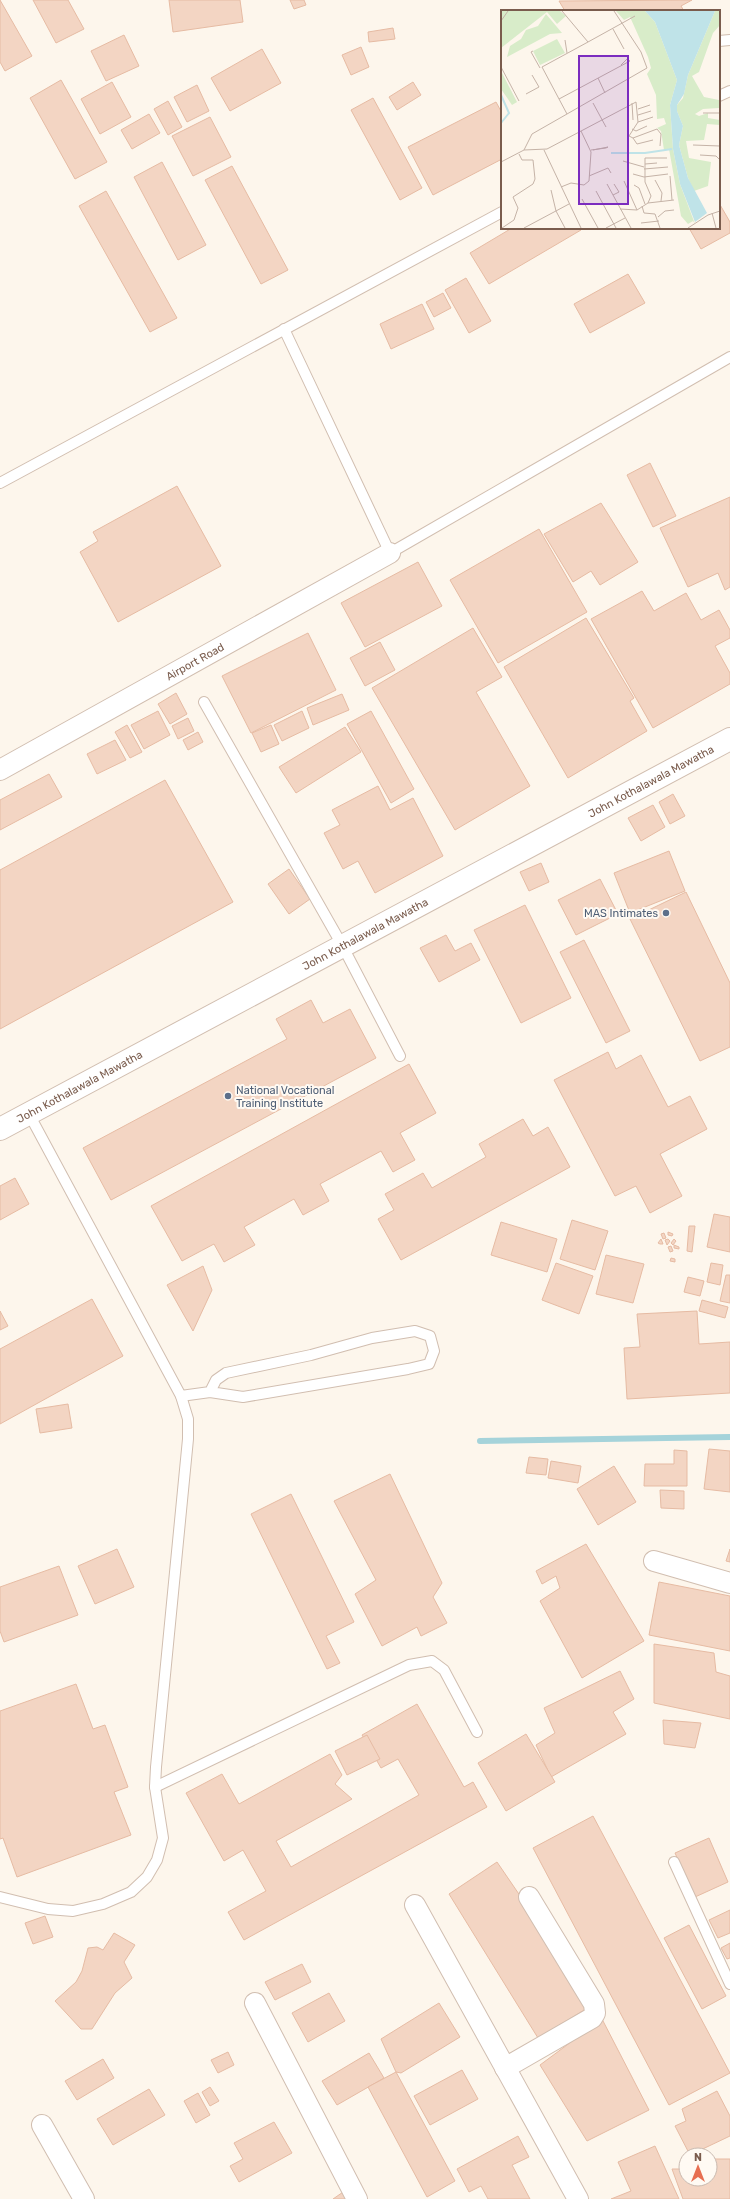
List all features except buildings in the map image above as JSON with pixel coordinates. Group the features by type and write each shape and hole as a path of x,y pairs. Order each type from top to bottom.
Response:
{"street":[{"name":"Airport Road","path":"0,770 390,553"},
{"name":"John Kothalawala Mawatha","path":"0,1129 730,739"},
{"path":"654,1561 730,1583"},
{"path":"505,2068 592,2018 595,2013 594,2004 529,1897"},
{"path":"415,1905 578,2199"},
{"path":"254,2003 357,2199"},
{"path":"42,2125 84,2199"}],"lane":[{"path":"720,41 730,40"},
{"path":"720,95 730,90"},
{"path":"0,483 501,213"},
{"path":"284,329 390,553 730,357"},
{"path":"204,702 342,945 400,1056"},
{"path":"0,1897 48,1909 74,1911 103,1904 131,1892 147,1877 157,1860 163,1838 155,1787 188,1439 188,1419 181,1396 29,1114"},
{"path":"181,1396 210,1392 243,1397 408,1369 429,1364 434,1351 430,1336 415,1331 372,1338 311,1355 226,1373 216,1380 210,1392"},
{"path":"155,1787 409,1665 432,1661 444,1670 477,1732"},
{"path":"674,1862 730,1984"}],"waterway":[{"path":"480,1441 730,1437"}],"place":[{"name":"MAS Intimates","path":"666,913"},
{"name":"National Vocational Training Institute","path":"228,1096"}]}
